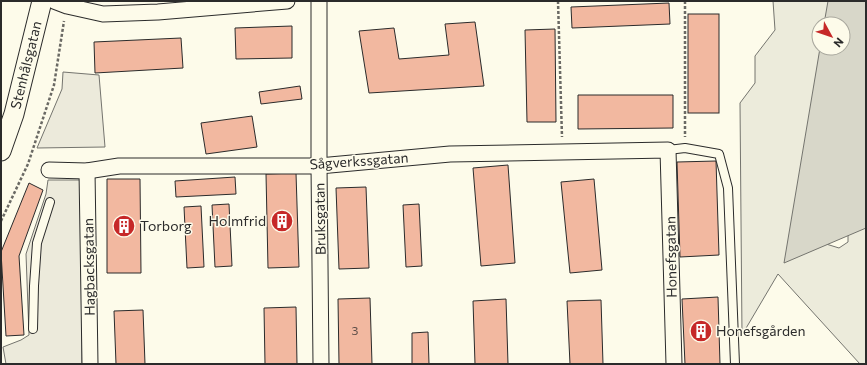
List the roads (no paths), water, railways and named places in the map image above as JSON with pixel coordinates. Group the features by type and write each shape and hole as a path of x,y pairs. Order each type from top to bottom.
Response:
{"street":[{"name":"Stenhålsgatan","path":"1,151 14,114 42,1"},
{"path":"60,3 102,14 158,12 287,1"},
{"name":"Bruksgatan","path":"319,1 321,364"},
{"name":"Sågverkssgatan","path":"49,170 87,171 119,166 319,166 450,154 668,150"},
{"name":"Honefsgatan","path":"668,150 674,364"},
{"name":"Hagbacksgatan","path":"87,171 90,364"}],"lane":[{"path":"668,150 685,148 719,154 728,188 735,364"},
{"path":"33,329 37,243 50,202"}],"place":[{"name":"Holmfrid","path":"282,221"},
{"name":"Torborg","path":"124,226"},
{"name":"Honefsgården","path":"701,331"}]}
